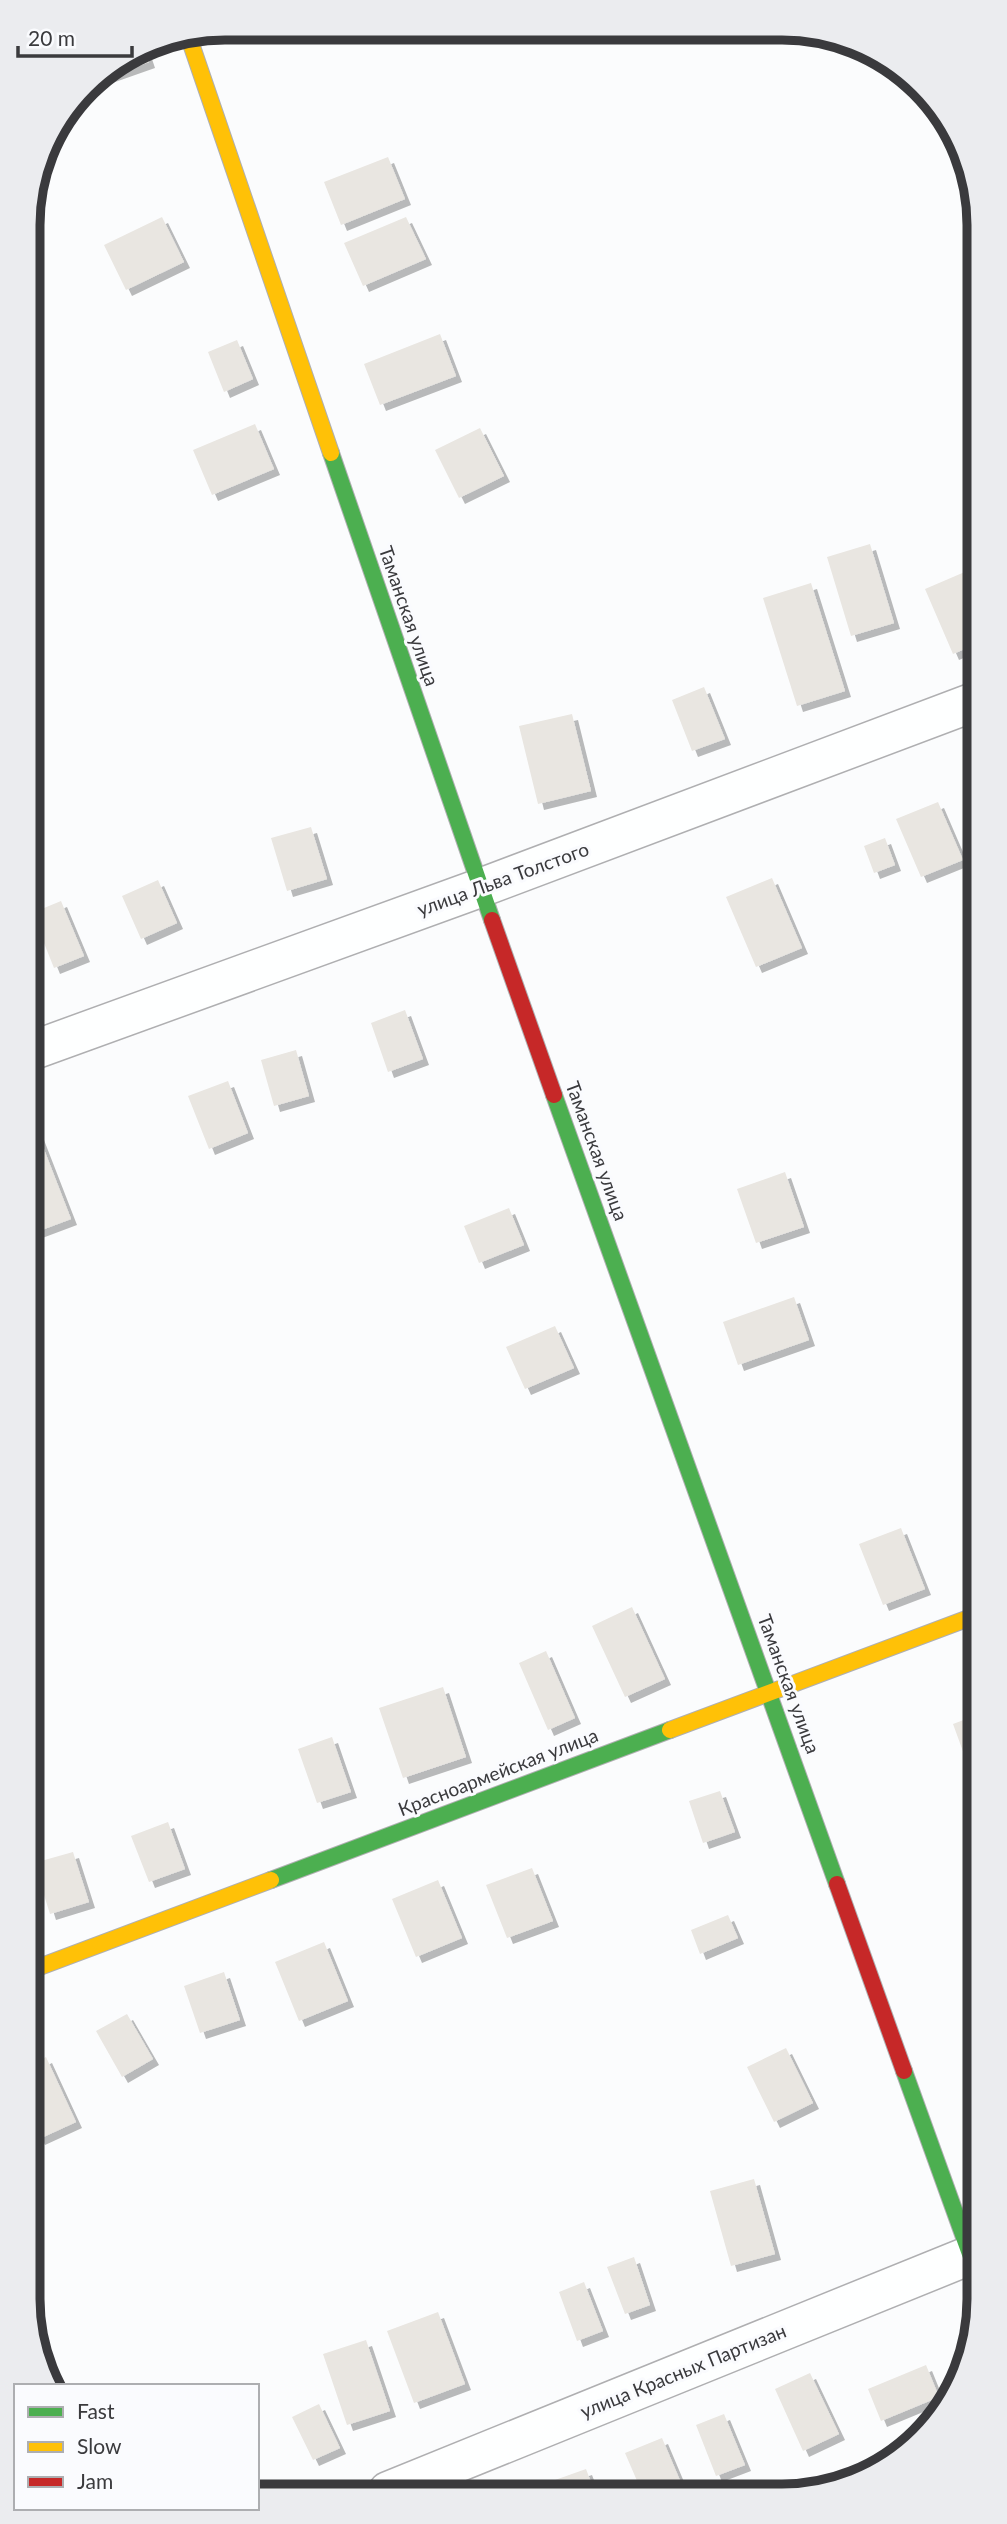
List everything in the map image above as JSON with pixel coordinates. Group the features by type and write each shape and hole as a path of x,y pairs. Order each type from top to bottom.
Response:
{"street":[{"name":"Таманская улица","path":"191,44 480,888 966,2233"},
{"name":"улица Льва Толстого","path":"41,1048 480,888 967,705"},
{"name":"Красноармейская улица","path":"40,1967 966,1619"},
{"name":"улица Красных Партизан","path":"406,2484 966,2265"}],"building":[{"path":"148,58 149,62 125,70"},
{"path":"388,157 405,199 341,225 324,182"},
{"path":"162,217 184,262 126,290 104,245"},
{"path":"406,217 426,259 363,286 344,243"},
{"path":"440,334 456,376 380,405 364,364"},
{"path":"237,340 253,379 224,392 208,352"},
{"path":"255,424 274,469 212,495 193,450"},
{"path":"480,428 504,476 459,498 435,450"},
{"path":"870,544 894,623 851,636 827,557"},
{"path":"967,571 967,648 953,654 925,589"},
{"path":"811,583 845,691 797,706 763,598"},
{"path":"704,687 725,739 692,751 672,700"},
{"path":"572,714 591,791 538,804 519,726"},
{"path":"938,802 963,860 921,877 896,819"},
{"path":"311,827 327,879 287,891 271,838"},
{"path":"885,838 895,865 874,873 864,846"},
{"path":"772,878 802,948 756,967 726,897"},
{"path":"158,880 177,923 141,939 122,896"},
{"path":"61,901 84,956 54,968 41,935 41,909"},
{"path":"405,1010 423,1059 388,1072 371,1023"},
{"path":"296,1050 309,1096 274,1106 261,1060"},
{"path":"228,1081 248,1133 209,1149 188,1096"},
{"path":"41,1141 71,1219 41,1230"},
{"path":"785,1172 804,1227 756,1243 737,1189"},
{"path":"509,1208 524,1245 479,1263 464,1226"},
{"path":"794,1297 809,1340 738,1365 723,1322"},
{"path":"555,1326 574,1368 525,1389 506,1347"},
{"path":"901,1528 925,1589 883,1605 859,1544"},
{"path":"632,1607 665,1679 625,1697 592,1626"},
{"path":"546,1651 575,1718 548,1730 519,1663"},
{"path":"443,1687 466,1757 403,1778 379,1708"},
{"path":"966,1719 966,1760 953,1724"},
{"path":"332,1737 351,1792 317,1803 298,1749"},
{"path":"720,1791 735,1832 703,1843 689,1801"},
{"path":"168,1822 185,1869 149,1882 131,1836"},
{"path":"73,1852 89,1902 50,1914 40,1883 40,1861"},
{"path":"532,1868 553,1921 507,1938 486,1885"},
{"path":"438,1880 462,1938 416,1957 392,1899"},
{"path":"728,1915 738,1938 700,1954 691,1930"},
{"path":"324,1942 348,2001 299,2021 275,1962"},
{"path":"224,1972 240,2020 200,2033 184,1986"},
{"path":"127,2014 153,2059 122,2077 96,2031"},
{"path":"786,2048 813,2103 774,2122 747,2067"},
{"path":"46,2057 76,2122 40,2139 40,2060"},
{"path":"754,2179 775,2254 731,2266 710,2191"},
{"path":"634,2257 650,2305 625,2314 607,2267"},
{"path":"584,2282 603,2331 577,2341 559,2292"},
{"path":"438,2312 465,2384 414,2403 387,2331"},
{"path":"366,2340 390,2411 347,2425 323,2354"},
{"path":"926,2365 939,2396 881,2421 868,2389"},
{"path":"810,2373 839,2434 803,2451 775,2389"},
{"path":"319,2404 340,2448 313,2460 292,2417"},
{"path":"724,2414 745,2465 716,2476 696,2425"},
{"path":"662,2438 681,2484 638,2484 625,2453"},
{"path":"586,2469 592,2484 556,2484 555,2480"}],"traffic: fast":[{"path":"331,453 492,920"},
{"path":"554,1095 837,1884"},
{"path":"271,1880 670,1730"},
{"path":"904,2071 966,2243"}],"traffic: slow":[{"path":"191,44 331,453"},
{"path":"670,1730 966,1619"},
{"path":"40,1967 271,1880"}],"traffic: jam":[{"path":"492,920 554,1095"},
{"path":"837,1884 904,2071"}]}
